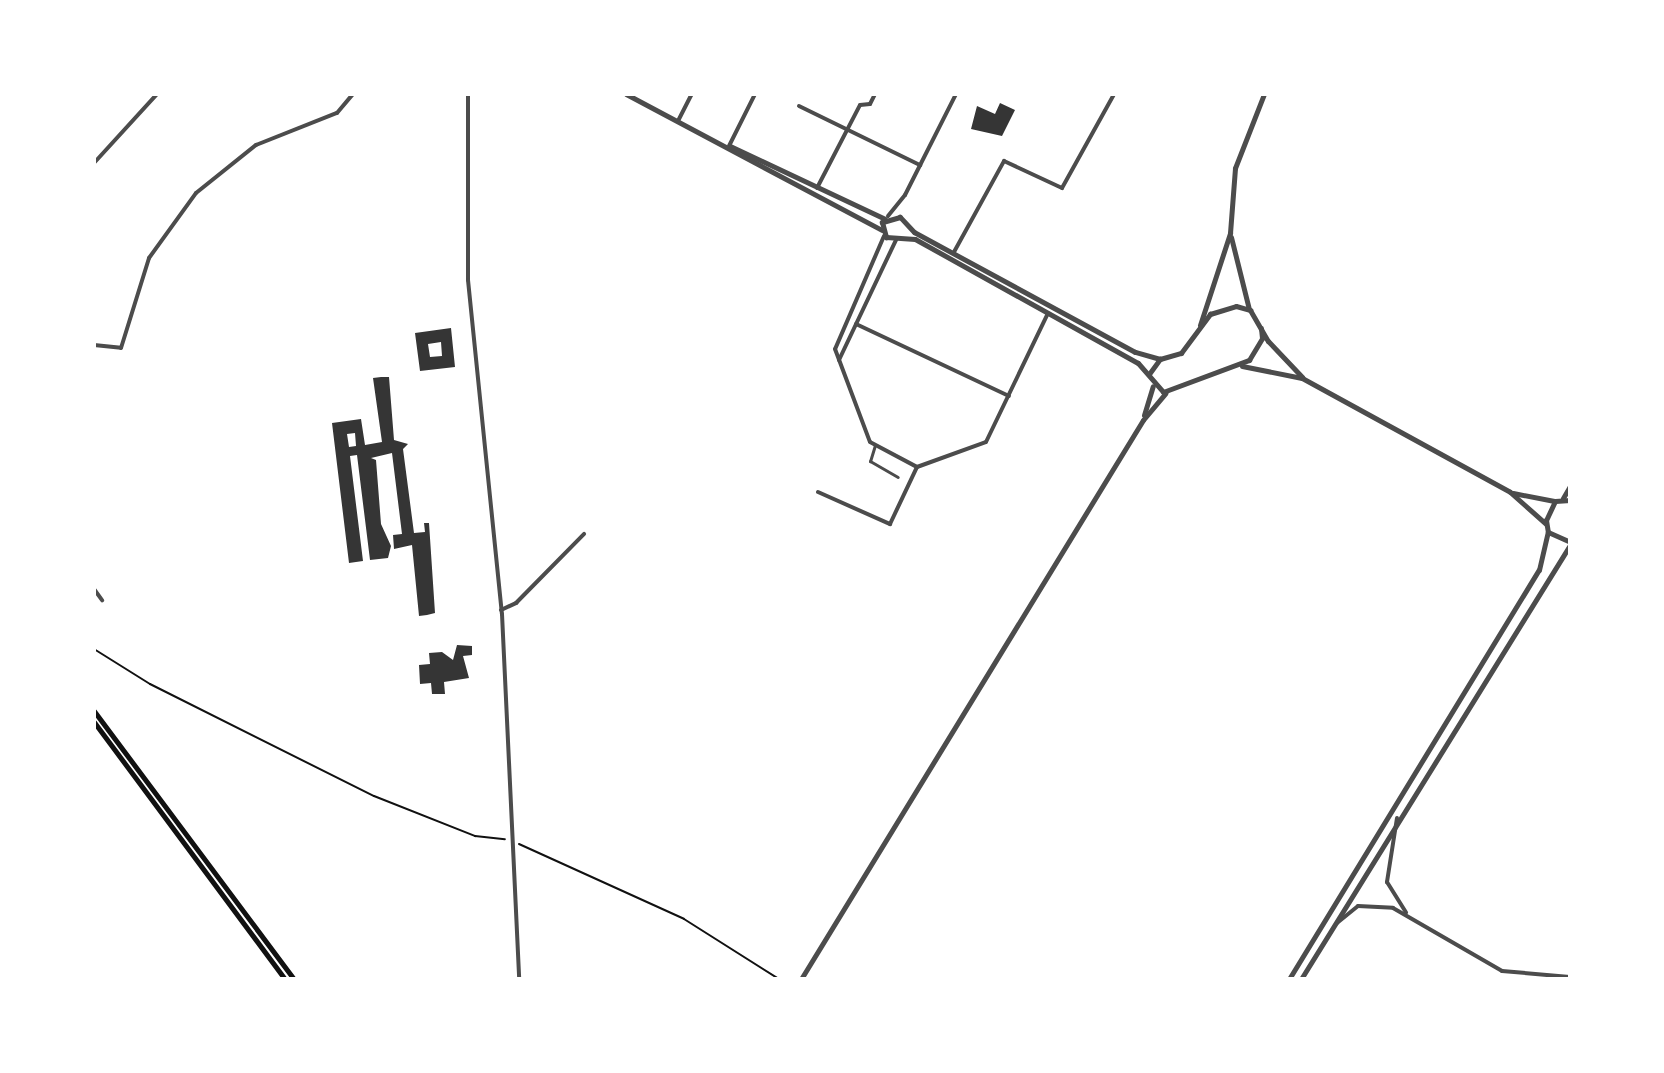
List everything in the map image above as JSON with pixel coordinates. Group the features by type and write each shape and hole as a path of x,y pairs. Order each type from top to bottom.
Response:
{"main road":[{"path":"94,711 294,979"},
{"path":"94,722 285,979"}],"street":[{"path":"94,163 157,94"},
{"path":"94,345 121,348 149,258 196,193 256,145 337,113 353,94"},
{"path":"468,94 468,280 501,610 519,979"},
{"path":"626,94 817,188 886,218 903,221 1135,352 1160,359 1181,353 1200,325 1230,233 1235,168 1264,94"},
{"path":"678,121 692,94"},
{"path":"729,146 755,94"},
{"path":"817,188 860,105 870,104 875,94"},
{"path":"917,467 870,442 835,349 885,245 883,232 886,218 902,201 956,94"},
{"path":"954,252 1004,161 1062,188 1114,94"},
{"path":"799,106 920,165"},
{"path":"729,146 883,232 897,238 915,239 1138,363 1153,386 1143,420"},
{"path":"839,360 897,238 903,221 902,201"},
{"path":"1230,233 1250,310 1302,378"},
{"path":"1200,325 1222,307 1250,310"},
{"path":"818,492 890,524 917,467 986,442 1049,311"},
{"path":"856,324 1009,396"},
{"path":"1238,366 1256,350 1261,328"},
{"path":"1149,376 1160,359"},
{"path":"801,979 1143,420 1167,393 1202,375 1238,366 1302,378 1510,492 1546,524 1548,532 1539,570 1289,979"},
{"path":"1153,386 1167,393"},
{"path":"875,445 873,465 898,477"},
{"path":"1562,499 1570,486"},
{"path":"1510,492 1555,501 1570,500"},
{"path":"1546,524 1555,501"},
{"path":"1301,979 1397,818 1570,544 1548,532"},
{"path":"501,610 516,603 584,534"},
{"path":"94,589 102,600"},
{"path":"1397,818 1387,882 1410,917"},
{"path":"1333,926 1358,906 1373,903 1410,917 1502,971 1570,977"}],"path":[{"path":"94,649 174,697 374,796 475,836 512,840 684,919 779,979"}],"building":[{"path":"1000,103 1015,110 1002,136 971,129 977,106 995,114"},
{"path":"451,328 455,367 420,371 415,333","holes":["441,342 442,356 430,357 428,344"]},
{"path":"389,377 394,440 408,444 403,449 414,533 425,532 424,523 429,523 435,613 427,615 419,616 412,545 394,549 393,535 402,534 392,453 371,458 376,460 381,524 391,546 388,558 370,560 357,455 350,456 363,561 349,563 332,423 361,419 365,445 382,442 373,378","holes":["355,433 356,446 349,447 347,434"]},
{"path":"457,645 472,646 472,655 463,656 469,678 444,682 445,694 432,694 431,683 420,684 419,665 430,664 429,653 442,652 453,660"}]}
